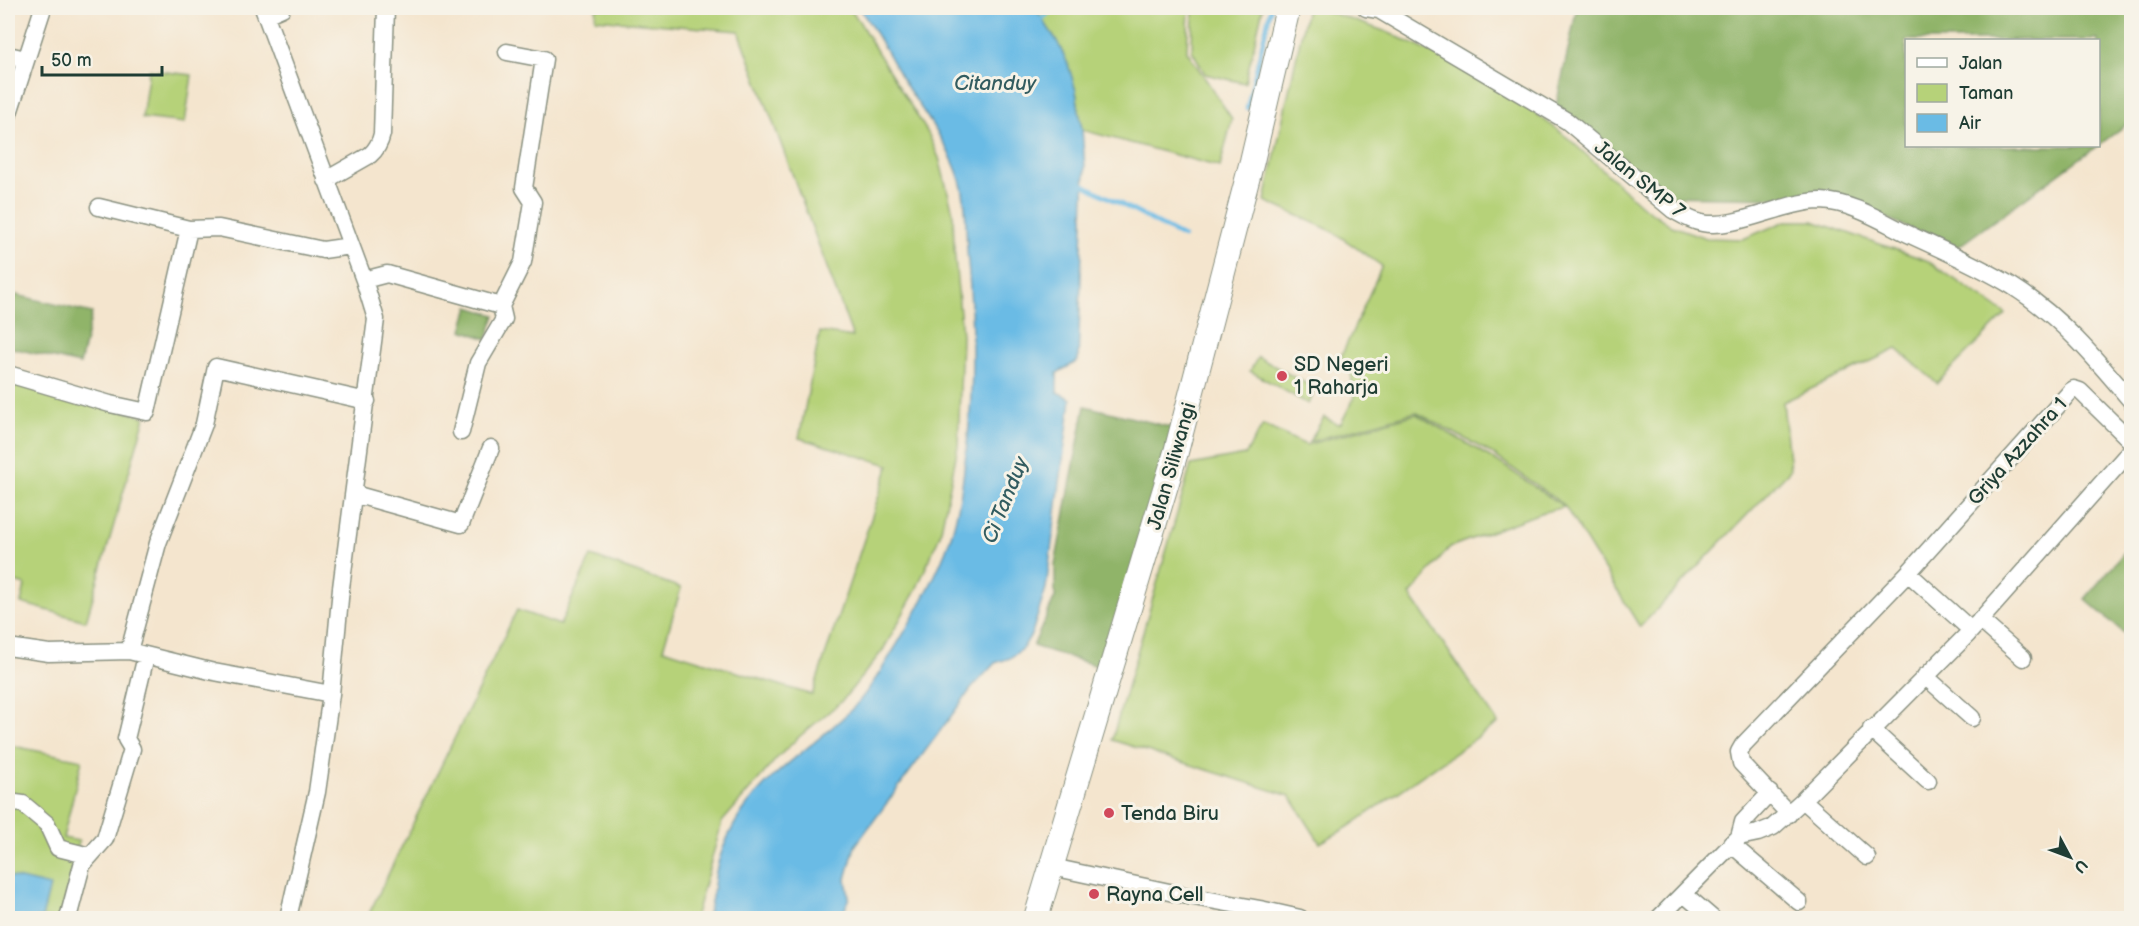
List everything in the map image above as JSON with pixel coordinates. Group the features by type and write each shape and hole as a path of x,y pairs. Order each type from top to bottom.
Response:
{"highway":[{"name":"Jalan Siliwangi","path":"1036,918 1176,452 1252,161 1288,8"}],"street":[{"path":"8,116 43,8"},
{"path":"282,8 265,11 376,320 317,792 288,918"},
{"path":"326,180 370,155 380,143 386,8"},
{"name":"Jalan SMP 7","path":"1366,8 1379,10 1568,121 1673,210 1689,220 1704,224 1731,222 1801,202 1823,201 1842,204 1864,213 1970,262 2012,286 2054,317 2090,352 2132,402"},
{"path":"461,432 478,363 504,319 501,306 523,262 533,202 524,188 544,59 507,52"},
{"path":"8,55 26,58"},
{"path":"99,207 189,229 219,228 322,250 351,246"},
{"path":"8,374 110,404 147,412 189,229"},
{"path":"363,280 387,274 501,306"},
{"path":"129,651 158,543 204,424 216,367 367,401"},
{"name":"Griya Azzahra 1","path":"1789,814 1741,764 1739,752 1743,745 1908,573 2074,389 2080,391 2132,442"},
{"path":"354,494 461,524 491,448"},
{"path":"1735,841 1773,826 1803,801 1871,729 1976,625 2132,449"},
{"path":"1908,573 2023,658"},
{"path":"8,647 49,652 129,651 214,672 331,694"},
{"path":"68,918 82,865 105,839 132,749 126,739 146,656"},
{"path":"1925,676 1972,718"},
{"path":"1871,729 1928,781"},
{"path":"1659,918 1735,841 1743,822 1770,793"},
{"path":"1803,801 1867,857"},
{"path":"8,802 23,804 47,824 58,848 90,856"},
{"path":"1735,841 1799,902"},
{"path":"1052,867 1188,896 1259,914 1300,918"},
{"path":"1684,894 1712,918"}],"green space":[{"path":"596,8 849,8 859,21 928,133 939,158 953,212 962,336 958,446 940,535 916,590 883,650 843,700 777,758 722,822 695,918 367,918 517,610 560,625 591,556 681,588 663,649 812,695 889,465 799,438 820,332 853,337 739,31 595,19"},
{"path":"1035,8 1189,8 1187,51 1232,119 1220,167 1082,130 1076,91 1057,41"},
{"path":"1193,8 1263,8 1245,83 1205,74 1192,50"},
{"path":"1307,8 1318,8 1387,32 1495,82 1568,138 1641,205 1672,226 1706,238 1743,239 1786,221 1813,221 1926,260 2006,314 1937,383 1897,349 1783,402 1790,470 1640,627 1564,505 1491,453 1416,412 1309,442 1324,417 1337,424 1341,423 1354,398 1350,363 1340,359 1382,266 1332,231 1265,201"},
{"path":"1577,8 2131,8 2131,121 2100,144 2100,39 1905,39 1905,147 2096,147 1955,249 1845,199 1662,196 1556,106"},
{"path":"149,70 192,75 185,123 142,118"},
{"path":"8,293 92,313 80,364 8,347"},
{"path":"469,307 495,315 487,339 462,330"},
{"path":"1258,357 1316,389 1308,404 1250,371"},
{"path":"8,378 145,417 86,621 21,603 25,585 8,580"},
{"path":"1085,406 1174,428 1104,668 1033,646 1055,597 1055,565"},
{"path":"1416,414 1497,461 1564,507 1540,513 1450,547 1410,595 1498,723 1348,827 1320,843 1290,796 1112,740 1191,465 1245,455 1263,425 1306,445"},
{"path":"2131,544 2131,639 2085,599"},
{"path":"8,745 82,760 63,838 79,841 61,918 8,918"}],"water":[{"name":"Citanduy","path":"859,8 1035,8 1057,41 1068,64 1076,91 1085,167 1078,361 1057,373 1057,392 1071,399 1046,588 1032,633 1023,648 1010,658 995,663 971,689 855,846 846,879 849,897 842,918 706,918 711,905 720,857 738,818 767,783 854,707 872,684 912,619 939,568 952,532 961,493 968,437 972,362 970,287 963,190 943,142"},
{"path":"8,876 50,886 42,918 8,918"}],"waterway":[{"path":"1038,22 1054,8"},
{"path":"1247,108 1271,8"},
{"path":"1079,182 1183,237"},
{"path":"2123,918 2132,907"}],"place":[{"name":"SD Negeri 1 Raharja","path":"1282,376"},
{"name":"Tenda Biru","path":"1109,813"},
{"name":"Rayna Cell","path":"1094,894"}],"water label":[{"name":"Ci Tanduy","path":"1005,500"}]}
